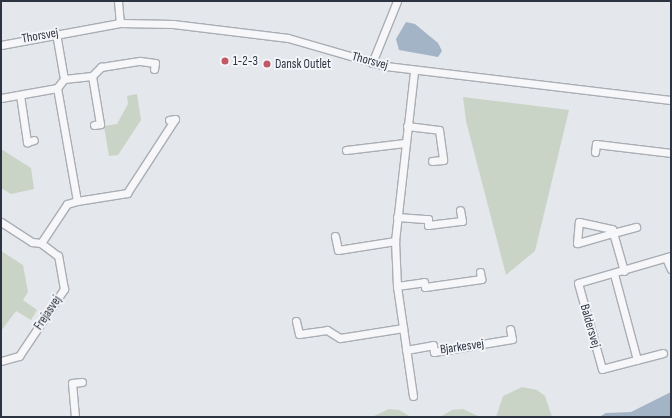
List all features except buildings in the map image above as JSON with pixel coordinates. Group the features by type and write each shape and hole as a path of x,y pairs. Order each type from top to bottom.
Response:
{"street":[{"path":"118,1 120,23"},
{"path":"372,63 397,1"},
{"name":"Thorsvej","path":"1,45 56,33 120,23 173,24 288,38 372,63 414,71 671,100"},
{"path":"56,33 64,79"},
{"path":"1,98 57,88 64,79 92,76 101,67 140,61 155,63 154,69"},
{"path":"413,396 397,286 395,242 396,216 414,71"},
{"path":"92,76 100,124 94,125"},
{"path":"57,88 77,201"},
{"path":"20,95 27,142 34,140"},
{"path":"41,243 67,204 127,193 175,119 169,120"},
{"path":"407,126 439,130 443,160 432,161"},
{"path":"346,150 405,143"},
{"path":"595,152 596,144 671,153"},
{"path":"396,216 428,219 428,225 462,221 460,210"},
{"name":"Frejasvej","path":"1,222 32,242 41,243 58,256 64,289 18,356 1,361"},
{"path":"624,271 613,233 612,229 579,222 575,242 577,244 613,233 636,227"},
{"path":"336,236 338,250 395,242"},
{"name":"Baldersvej","path":"663,353 602,369 578,284 669,257 671,269"},
{"path":"397,286 424,282 425,287 481,279 480,272"},
{"path":"614,274 637,360"},
{"path":"296,321 298,334 327,330 340,338 403,328"},
{"name":"Bjarkesvej","path":"406,350 433,345 434,352 512,339 510,329"},
{"path":"75,417 72,383 82,382"}],"green space":[{"path":"137,94 141,120 118,155 109,156 104,126 117,124 128,104 127,96"},
{"path":"463,97 569,110 535,251 506,275 466,121"},
{"path":"1,149 31,168 34,189 11,194 1,188"},
{"path":"1,251 23,265 28,292 23,300 37,310 31,320 16,311 1,331"},
{"path":"522,387 537,390 545,396 552,417 496,417 503,396"},
{"path":"389,409 399,410 411,417 372,417"},
{"path":"463,409 480,417 440,417 452,410"}],"water":[{"path":"406,22 415,24 438,43 442,51 438,57 399,50 396,39"},
{"path":"671,392 671,417 599,417 606,413 631,412"}],"place":[{"name":"1-2-3","path":"225,61"},
{"name":"Dansk Outlet","path":"267,64"}]}
